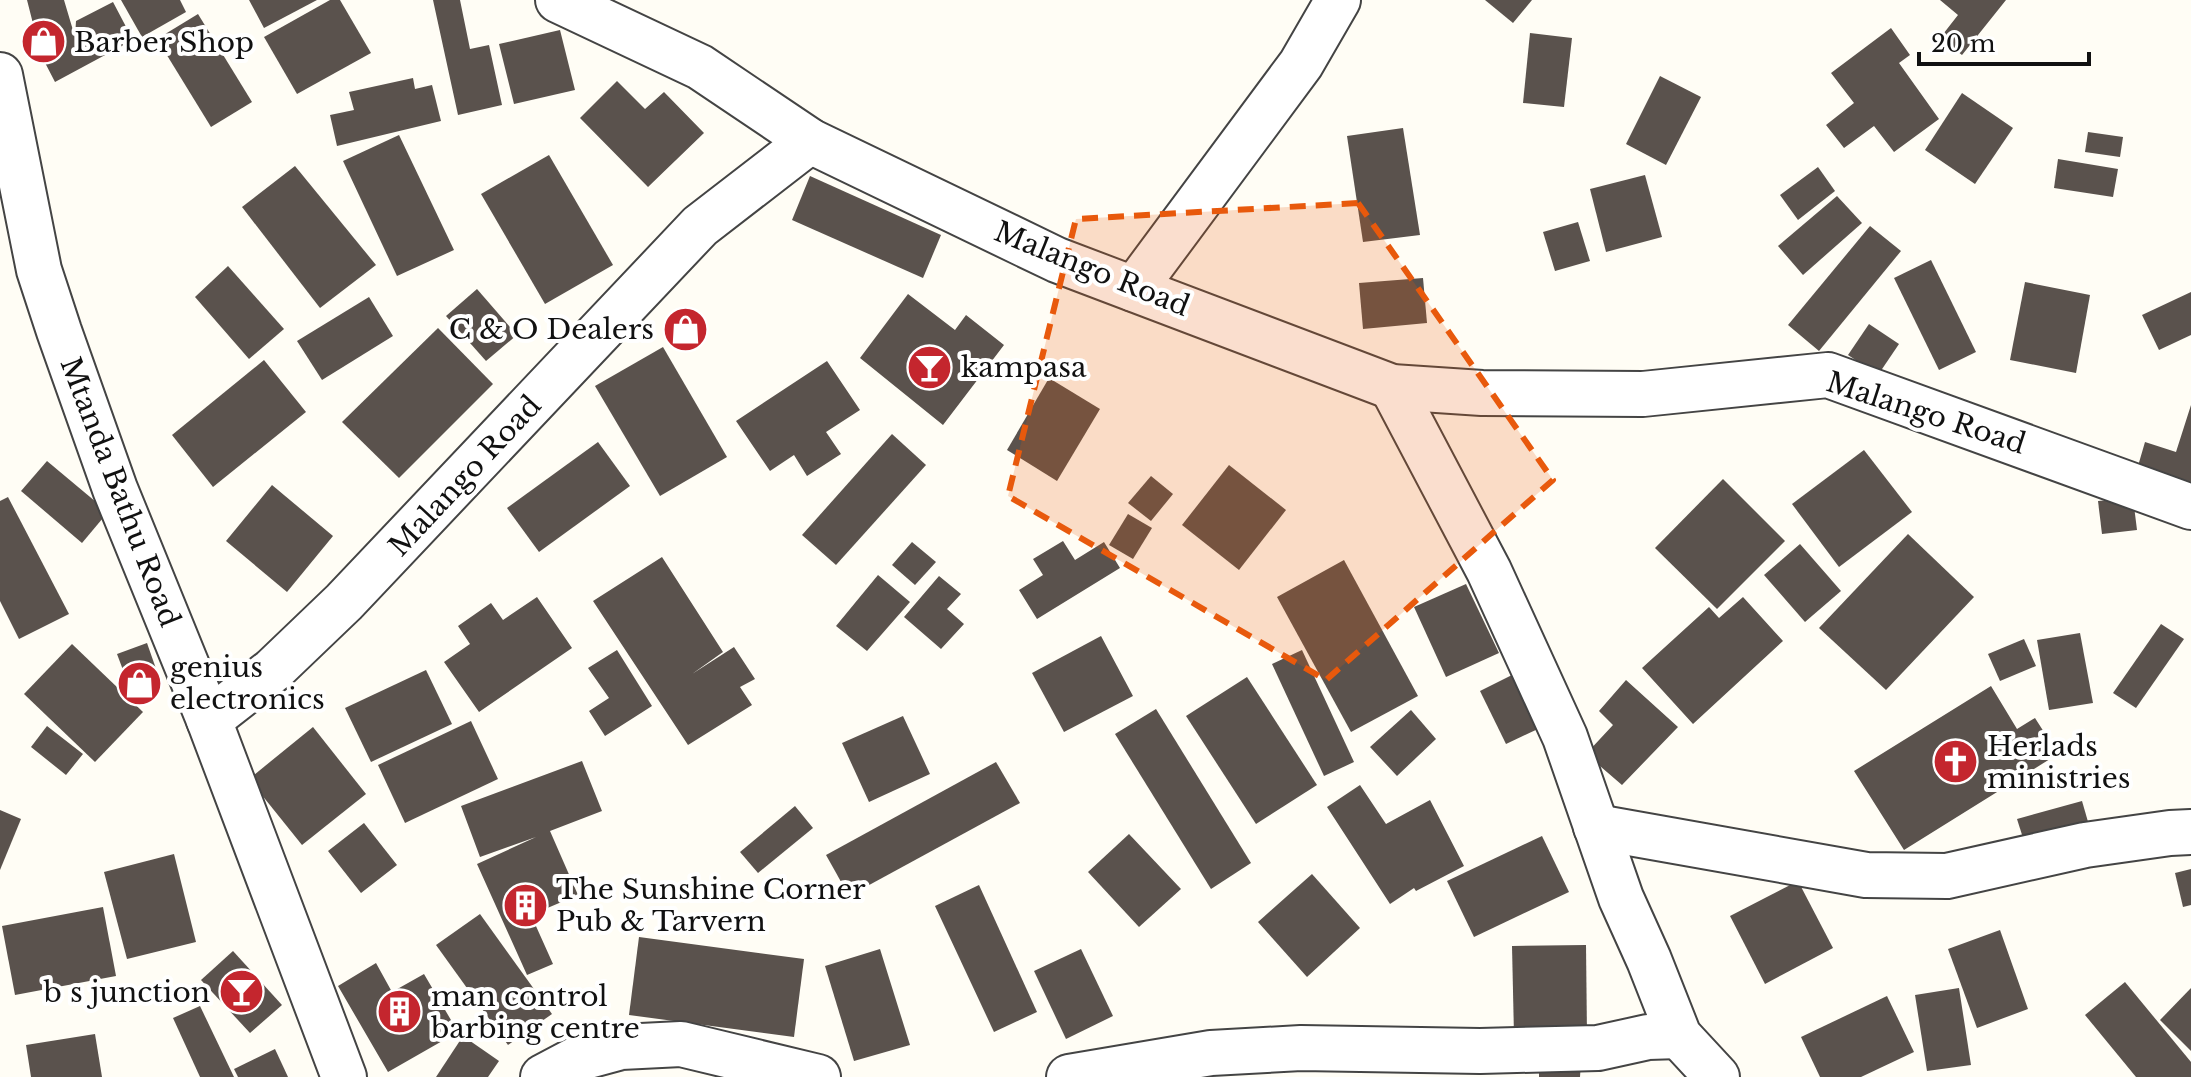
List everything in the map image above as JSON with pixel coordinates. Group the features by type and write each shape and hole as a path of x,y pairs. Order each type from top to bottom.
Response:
{"street":[{"path":"558,0 700,67 810,141"},
{"path":"1134,289 1301,64 1338,0"},
{"name":"Mtanda Bathu Road","path":"0,75 39,270 115,489 209,720 344,1077"},
{"name":"Malango Road","path":"209,720 273,670 354,592 700,226 810,141 1057,260 1392,387 1482,393 1643,394 1828,375 2191,507"},
{"path":"1392,387 1489,571 1565,737 1621,898 1679,1036 1717,1077"},
{"path":"1596,827 1866,875 1947,876 2085,845 2191,832"},
{"path":"1069,1077 1211,1053 1286,1048 1480,1051 1598,1048 1648,1037 1679,1036"},
{"path":"543,1077 577,1059 621,1047 681,1044 818,1077"}],"highlighted area":[{"path":"1358,203 1553,480 1326,680 1008,496 1076,219"}],"building":[{"path":"27,0 64,0 75,37 76,21 113,2 133,40 55,82 41,55"},
{"path":"121,0 180,0 186,12 142,37"},
{"path":"249,0 317,0 264,28"},
{"path":"330,0 340,0 371,53 297,94 264,37"},
{"path":"433,0 460,0 470,49 489,45 502,105 458,115"},
{"path":"1485,0 1532,0 1513,23"},
{"path":"1940,0 2006,0 1962,55 1940,38 1958,15"},
{"path":"198,14 252,102 211,127 157,39"},
{"path":"1891,28 1910,55 1899,63 1939,119 1894,152 1874,126 1844,148 1826,125 1854,103 1831,73"},
{"path":"560,30 575,90 514,104 499,44"},
{"path":"1530,33 1572,38 1564,107 1523,103"},
{"path":"1660,76 1701,97 1666,165 1626,144"},
{"path":"413,78 415,89 432,85 441,121 337,146 330,115 354,110 349,92"},
{"path":"617,81 645,109 664,92 704,133 648,187 580,118"},
{"path":"1962,93 2013,128 1975,184 1925,150"},
{"path":"1403,128 1420,235 1363,242 1347,136"},
{"path":"2088,132 2123,137 2120,157 2085,152"},
{"path":"399,135 454,250 397,276 343,161"},
{"path":"549,155 613,265 545,304 481,194"},
{"path":"2058,159 2118,169 2113,197 2054,188"},
{"path":"295,166 376,265 320,308 242,207"},
{"path":"1818,167 1835,191 1798,220 1780,195"},
{"path":"1645,175 1662,237 1606,252 1590,189"},
{"path":"810,176 941,235 923,278 792,220"},
{"path":"1837,196 1862,223 1803,275 1778,246"},
{"path":"1578,222 1590,261 1555,271 1543,232"},
{"path":"1870,226 1901,251 1819,351 1788,325"},
{"path":"1931,260 1976,352 1939,370 1894,278"},
{"path":"228,266 284,329 249,359 195,297"},
{"path":"1423,278 1427,323 1363,329 1359,283"},
{"path":"2025,282 2090,295 2076,373 2010,360"},
{"path":"477,289 517,335 486,361 446,316"},
{"path":"2191,292 2191,335 2159,350 2142,315"},
{"name":"kampasa","path":"908,294 955,330 966,315 1004,345 943,425 860,358"},
{"path":"369,297 393,336 322,380 297,341"},
{"path":"1869,324 1899,344 1878,375 1848,355"},
{"path":"438,328 493,384 399,478 342,422"},
{"path":"663,347 727,457 660,496 595,386"},
{"path":"264,360 306,412 213,487 172,435"},
{"path":"827,361 860,410 826,432 841,454 807,476 794,455 770,471 736,421"},
{"path":"1049,378 1100,409 1057,481 1007,450"},
{"path":"2191,405 2191,482 2138,466 2145,442 2176,452"},
{"path":"892,434 926,465 836,565 802,535"},
{"path":"598,442 630,486 539,552 507,508"},
{"path":"1864,450 1912,512 1839,567 1792,504"},
{"path":"47,461 108,512 82,543 21,491"},
{"path":"1229,465 1286,510 1239,570 1182,525"},
{"path":"1151,476 1173,494 1151,521 1128,503"},
{"path":"1723,479 1785,541 1717,609 1655,548"},
{"path":"272,485 333,536 287,592 226,541"},
{"path":"8,497 69,614 19,639 0,601 0,501"},
{"path":"2133,498 2137,530 2102,534 2098,501"},
{"path":"1128,514 1152,528 1133,559 1109,545"},
{"path":"1908,534 1974,597 1886,690 1819,628"},
{"path":"1063,541 1075,560 1104,542 1120,568 1037,619 1019,590 1043,575 1033,559"},
{"path":"912,542 936,562 915,585 892,565"},
{"path":"1800,544 1841,591 1805,622 1764,575"},
{"path":"662,557 723,652 692,674 734,647 755,679 740,687 752,705 688,745 593,601"},
{"path":"1344,560 1418,696 1351,732 1277,597"},
{"path":"878,575 910,602 867,651 836,626"},
{"path":"939,576 961,594 947,609 964,624 941,649 904,617"},
{"path":"1466,584 1499,653 1446,677 1414,607"},
{"path":"537,597 572,648 479,712 444,662 470,644 458,626 491,603 503,620"},
{"path":"1743,597 1783,641 1693,724 1642,668 1709,607 1719,618"},
{"path":"2161,624 2184,639 2136,708 2113,693"},
{"path":"2080,633 2093,703 2049,710 2037,640"},
{"path":"1101,636 1133,696 1064,732 1032,673"},
{"path":"2024,639 2036,666 2000,681 1988,654"},
{"path":"147,643 161,683 132,694 117,654"},
{"path":"72,644 143,712 95,762 24,694"},
{"path":"617,650 652,706 605,736 589,711 609,698 588,668"},
{"path":"1302,650 1354,762 1324,776 1272,664"},
{"path":"426,670 452,724 371,762 345,708"},
{"path":"1514,674 1540,728 1506,744 1480,691"},
{"path":"1247,677 1317,785 1256,824 1186,716"},
{"path":"1626,680 1678,727 1622,785 1586,754 1613,725 1599,711"},
{"name":"Herlads ministries","path":"1991,686 2017,729 2035,718 2058,754 1904,850 1854,771"},
{"path":"1156,709 1251,863 1211,889 1115,734"},
{"path":"1411,710 1436,739 1397,776 1370,747"},
{"path":"903,716 930,774 869,802 842,743"},
{"path":"471,721 498,779 405,823 378,765"},
{"path":"47,726 83,754 66,775 31,747"},
{"path":"313,727 366,794 302,845 249,779"},
{"path":"582,761 602,811 550,831 578,895 531,915 553,964 527,975 477,864 536,837 480,857 461,806"},
{"path":"996,762 1020,803 849,896 826,855"},
{"path":"1360,785 1386,824 1430,800 1464,866 1416,891 1414,888 1390,904 1327,807"},
{"path":"2082,801 2093,839 2029,857 2017,819"},
{"path":"795,806 813,828 758,873 740,852"},
{"path":"0,810 21,819 0,870"},
{"path":"364,823 397,865 361,893 328,851"},
{"path":"1129,834 1181,889 1139,927 1088,872"},
{"path":"1542,836 1569,892 1474,937 1447,881"},
{"path":"174,854 196,942 127,959 104,872"},
{"path":"2191,869 2191,905 2183,907 2175,873"},
{"path":"1312,874 1360,928 1307,977 1258,922"},
{"path":"1798,881 1833,948 1765,984 1730,916"},
{"path":"979,885 1037,1012 994,1032 935,906"},
{"path":"103,907 116,976 15,995 2,926"},
{"path":"480,914 552,1014 508,1045 436,945"},
{"path":"2000,930 2028,1009 1977,1028 1948,949"},
{"path":"639,937 804,959 794,1037 629,1015"},
{"path":"1586,945 1587,1036 1514,1036 1512,946"},
{"path":"880,949 910,1045 854,1061 825,966"},
{"path":"1081,949 1113,1016 1066,1039 1034,971"},
{"name":"b s junction","path":"233,951 282,1005 250,1033 201,980"},
{"name":"man control barbing centre","path":"376,963 392,992 424,974 458,1032 388,1072 338,986"},
{"path":"2125,982 2191,1062 2191,1077 2136,1077 2085,1015"},
{"path":"1959,988 1971,1065 1927,1071 1915,995"},
{"path":"2191,988 2191,1051 2160,1020"},
{"path":"1887,996 1914,1052 1861,1077 1820,1077 1801,1037"},
{"path":"200,1006 234,1077 200,1077 173,1018"},
{"path":"95,1034 102,1077 31,1077 26,1045"},
{"path":"463,1036 499,1061 488,1077 436,1077"},
{"path":"275,1049 288,1077 238,1077 234,1069"},
{"path":"1539,1060 1581,1061 1580,1077 1539,1077"}],"place":[{"name":"Barber Shop","path":"43,42"},
{"name":"C & O Dealers","path":"685,329"},
{"name":"kampasa","path":"930,367"},
{"name":"genius electronics","path":"139,683"},
{"name":"Herlads ministries","path":"1956,762"},
{"name":"The Sunshine Corner Pub & Tarvern","path":"525,905"},
{"name":"b s junction","path":"241,992"},
{"name":"man control barbing centre","path":"400,1012"}]}
